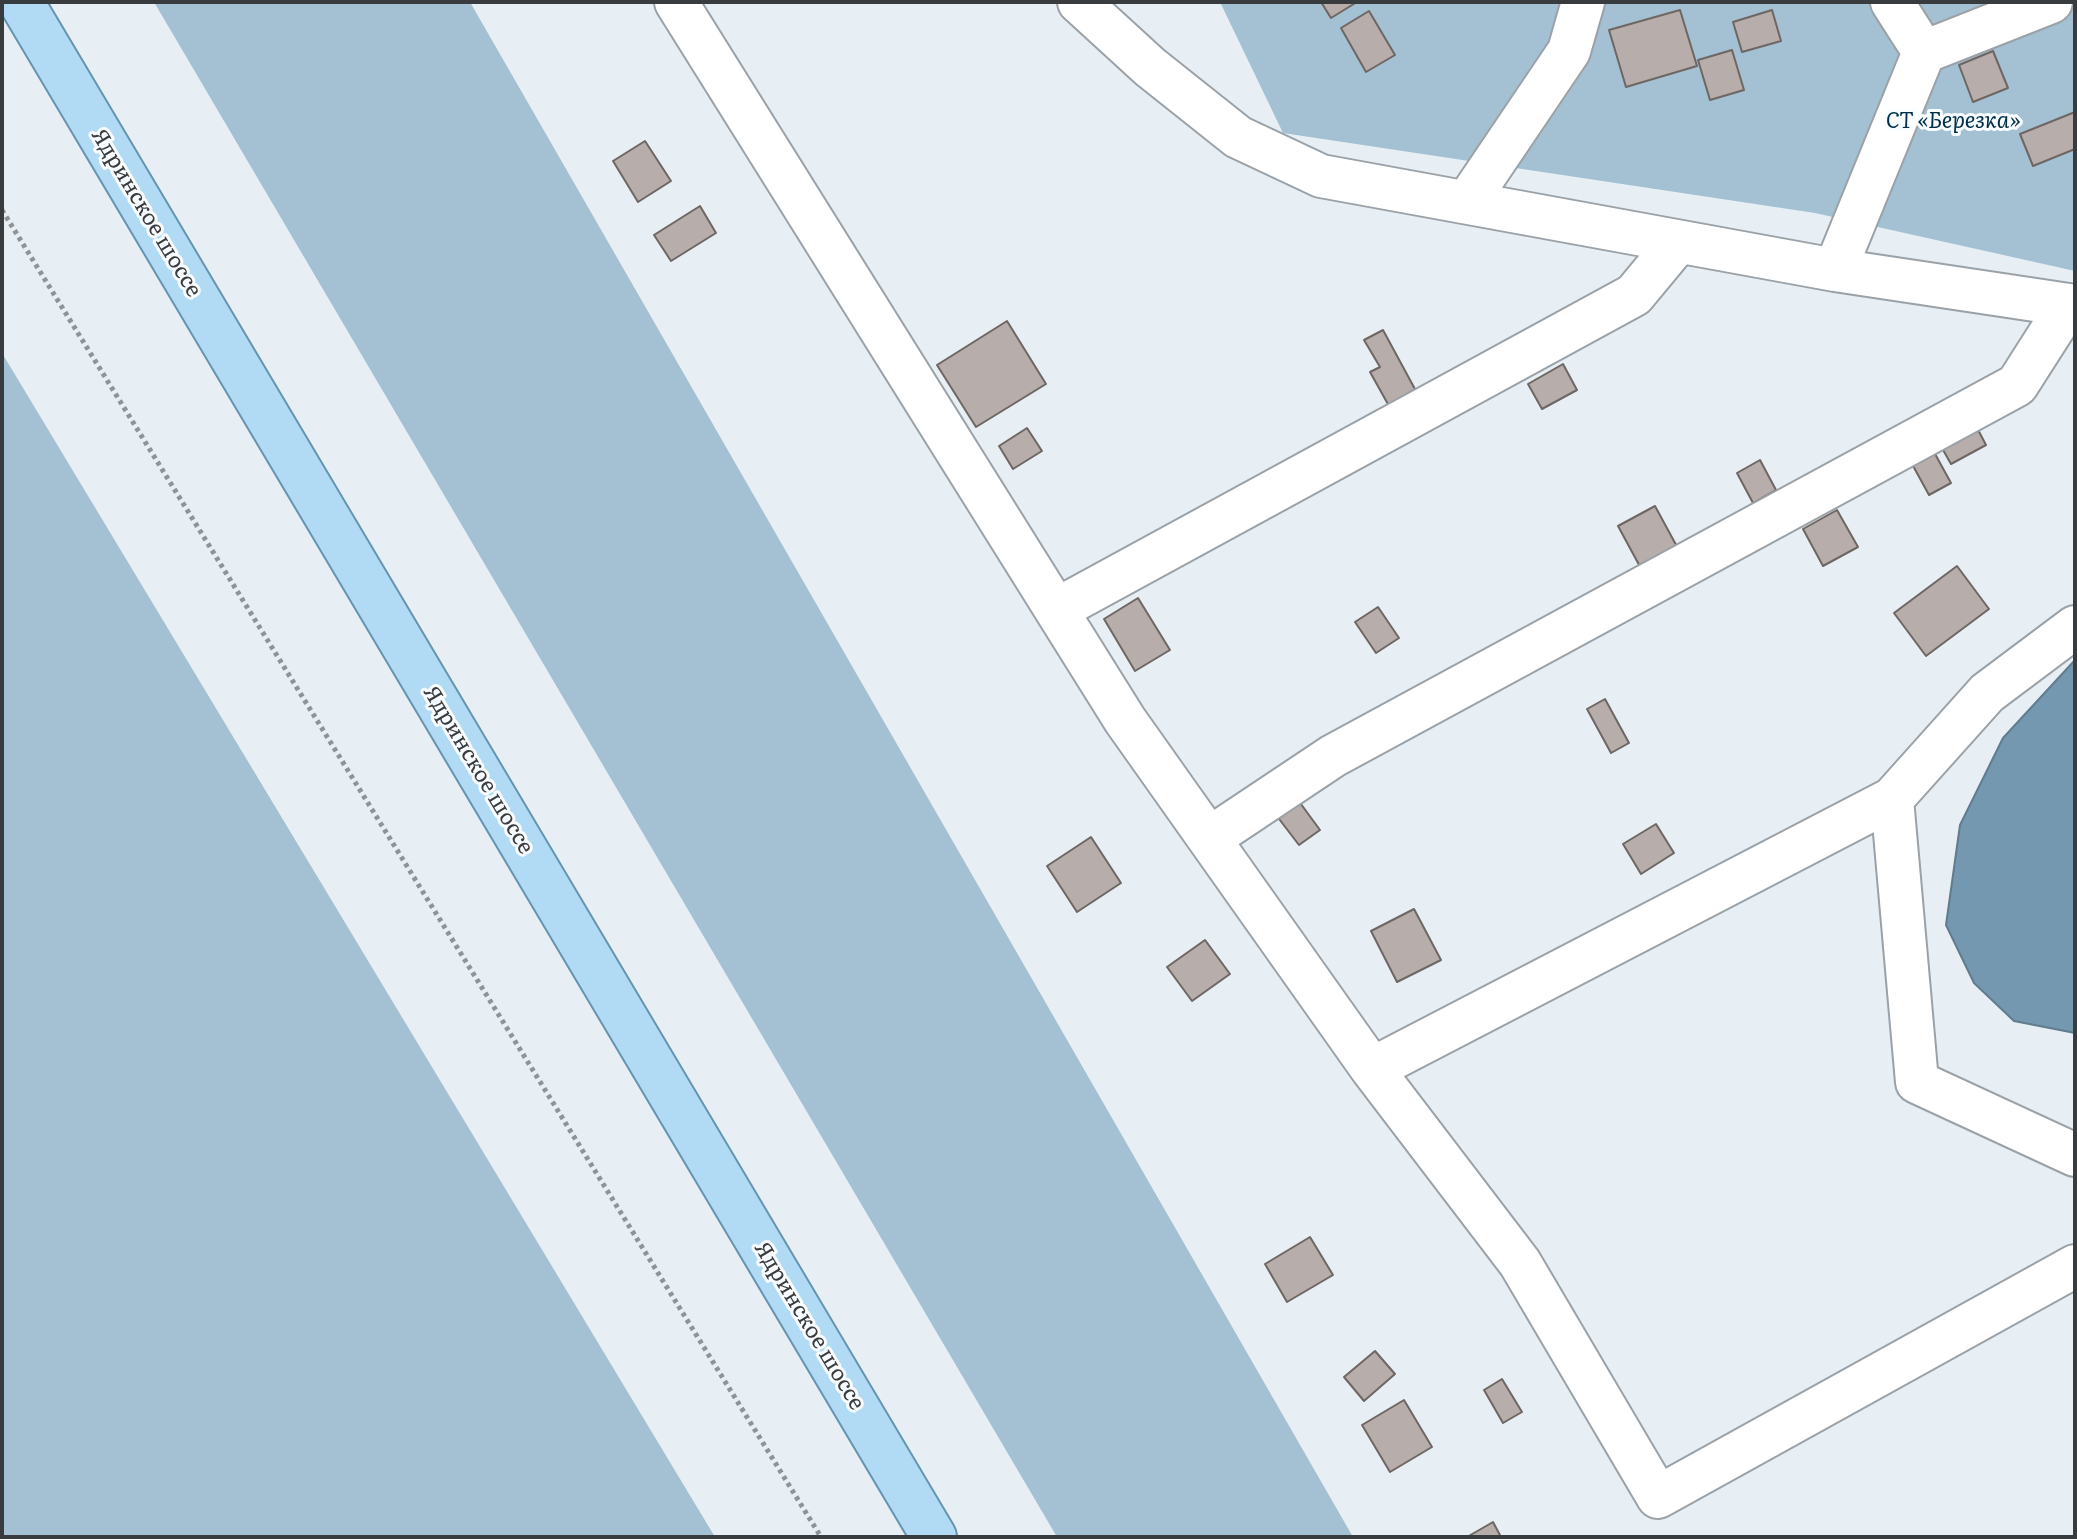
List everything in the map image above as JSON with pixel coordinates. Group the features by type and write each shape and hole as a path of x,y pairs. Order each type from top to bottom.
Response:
{"main road":[{"name":"Ядринское шоссе","path":"21,2 934,1537"}],"street":[{"path":"676,2 1125,720 1372,1069 1520,1263 1658,1497 2075,1266"},
{"path":"1079,2 1150,67 1238,137 1321,176 1835,270 2072,305 2017,385 1333,756 1210,838"},
{"path":"1467,202 1569,51 1583,2"},
{"path":"1892,2 1924,52"},
{"path":"1835,270 1924,52 2051,2"},
{"path":"1056,610 1634,295 1678,242"},
{"path":"1372,1069 1892,799 1987,693 2075,627"},
{"path":"1892,799 1917,1082 2075,1155"}],"path":[{"path":"2,210 821,1537"}],"green space":[{"path":"154,2 470,2 1353,1537 1057,1537"},
{"name":"СТ «Березка»","path":"1220,2 2075,2 2075,271 1815,213 1283,133"},
{"path":"2,353 715,1537 2,1537"}],"shaded area":[{"path":"2075,660 2075,1033 2014,1021 1974,983 1946,925 1960,825 2003,738"}],"building":[{"path":"1321,2 1357,2 1331,18"},
{"path":"1680,10 1697,66 1626,87 1609,30"},
{"path":"1772,10 1781,41 1742,52 1733,22"},
{"path":"1369,11 1395,55 1366,72 1341,28"},
{"path":"1732,50 1744,90 1710,100 1698,60"},
{"path":"1993,51 2008,88 1973,102 1959,65"},
{"path":"2075,112 2075,149 2033,166 2020,134"},
{"path":"645,141 671,181 638,202 613,161"},
{"path":"700,206 716,233 671,261 654,235"},
{"path":"1007,321 1046,384 976,427 937,365"},
{"path":"1383,330 1416,391 1389,406 1370,372 1380,367 1364,340"},
{"path":"1563,364 1577,390 1542,409 1528,384"},
{"path":"1974,422 1986,445 1951,464 1938,441"},
{"path":"1027,428 1042,451 1013,469 999,446"},
{"path":"1934,452 1951,483 1929,495 1912,464"},
{"path":"1760,460 1776,490 1753,503 1737,473"},
{"path":"1655,506 1681,554 1644,574 1618,526"},
{"path":"1837,510 1858,547 1823,566 1803,529"},
{"path":"1957,566 1989,609 1926,656 1894,613"},
{"path":"1138,598 1170,650 1135,671 1104,619"},
{"path":"1378,607 1399,638 1376,653 1355,622"},
{"path":"1605,699 1629,743 1611,753 1587,709"},
{"path":"1298,800 1320,830 1299,845 1276,815"},
{"path":"1656,824 1674,853 1641,874 1623,844"},
{"path":"1091,837 1121,883 1077,912 1047,866"},
{"path":"1414,909 1441,960 1397,982 1371,931"},
{"path":"1205,940 1230,974 1192,1001 1167,967"},
{"path":"1310,1237 1333,1275 1287,1302 1265,1264"},
{"path":"1375,1351 1395,1374 1364,1401 1344,1377"},
{"path":"1502,1379 1522,1412 1503,1423 1484,1390"},
{"path":"1404,1400 1432,1447 1390,1472 1362,1425"},
{"path":"1493,1522 1501,1537 1467,1537"}]}
